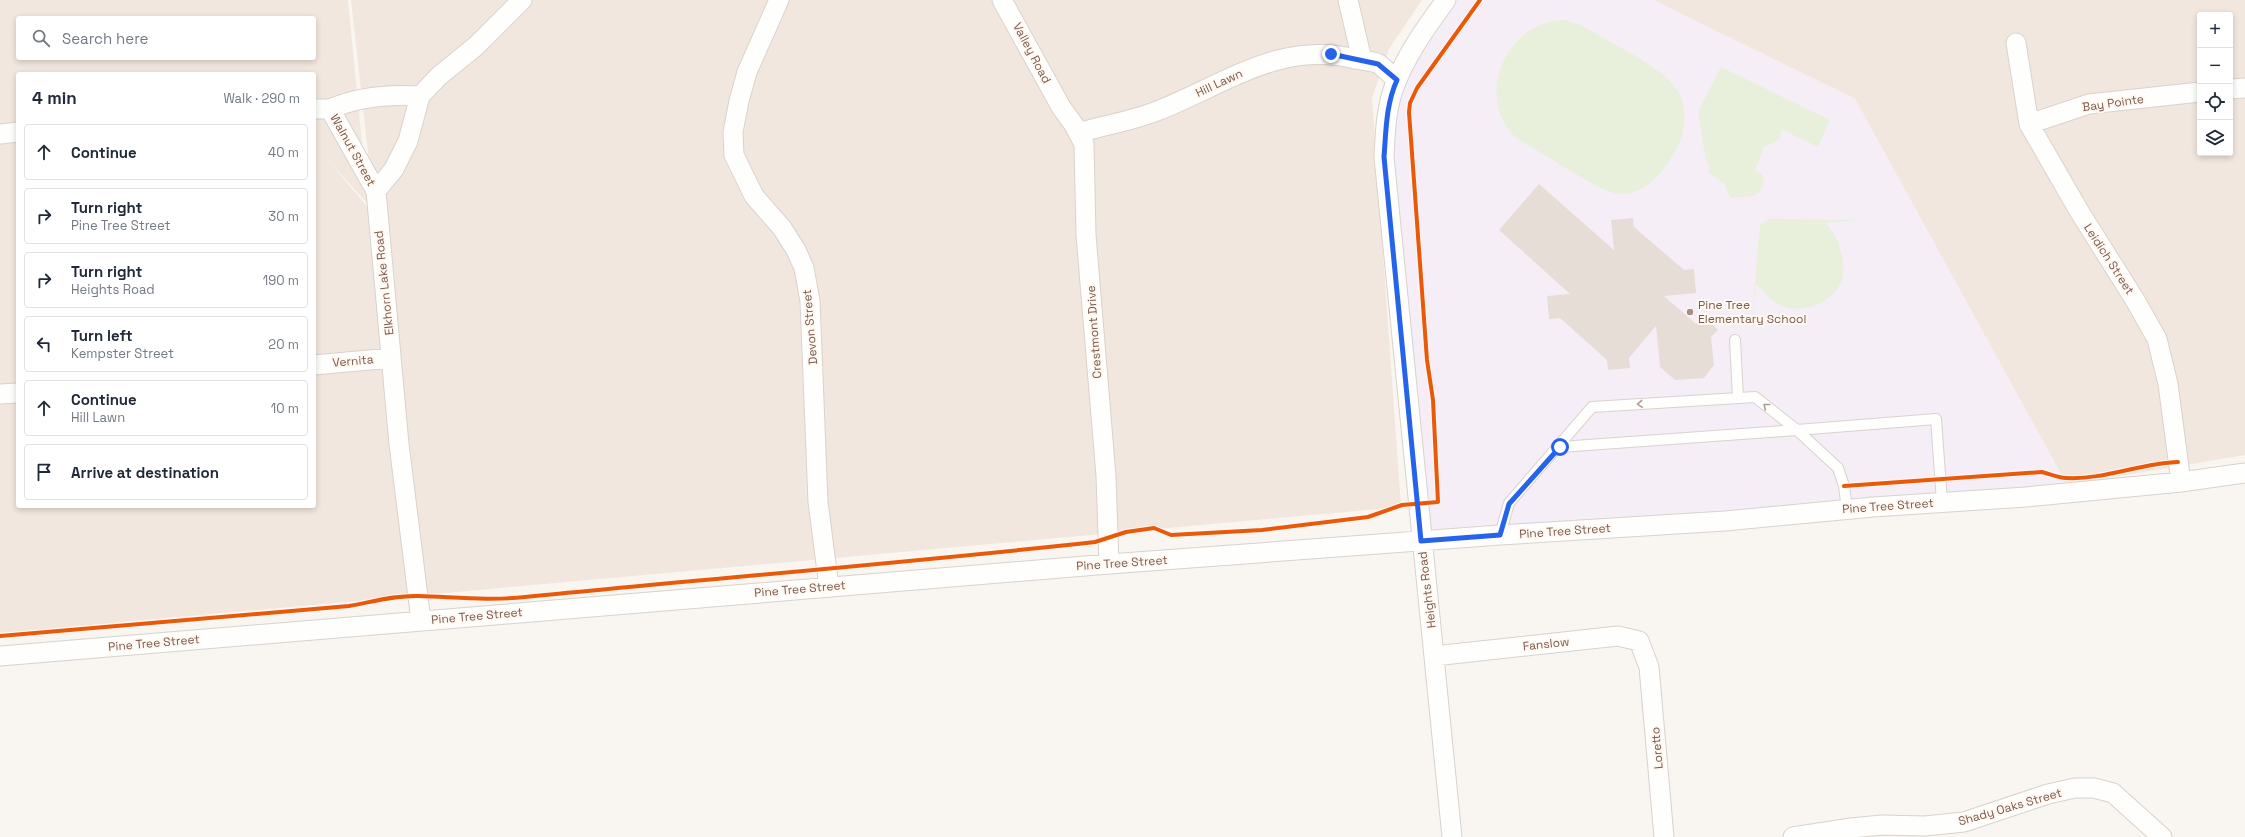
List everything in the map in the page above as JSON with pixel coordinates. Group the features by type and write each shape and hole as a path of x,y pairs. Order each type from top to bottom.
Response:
{"street":[{"path":"376,191 394,169 404,148 420,96 439,76 476,46 522,0"},
{"name":"Devon Street","path":"779,0 747,72 738,101 733,132 734,155 754,196 782,228 796,250 804,268 810,301 818,502 829,587"},
{"name":"Valley Road","path":"1002,0 1061,107"},
{"path":"1348,0 1362,60"},
{"name":"Heights Road","path":"1446,0 1411,52 1393,90 1386,125 1384,157 1421,541 1452,837"},
{"name":"Leidich Street","path":"2016,43 2029,124 2079,211 2135,300 2157,339 2168,384 2181,482"},
{"name":"Hill Lawn","path":"1078,133 1130,121 1157,111 1232,75 1277,59 1304,54 1331,54 1378,64 1397,80"},
{"path":"2233,89 2245,88"},
{"name":"Bay Pointe","path":"2029,124 2089,104 2197,92"},
{"name":"Walnut Street","path":"376,191 322,109 375,97 420,96"},
{"name":"Crestmont Drive","path":"1061,107 1084,144 1086,235 1106,476 1109,564"},
{"name":"Elkhorn Lake Road","path":"376,191 399,444 422,621"},
{"name":"Vernita","path":"316,365 391,358"},
{"path":"0,394 16,393"},
{"name":"Pine Tree Street","path":"0,656 1109,564 1500,535 1726,521 1847,509 2026,497 2181,482 2245,473"},
{"name":"Fanslow","path":"1434,656 1618,636 1639,641 1646,659"},
{"name":"Loretto","path":"1646,659 1649,667 1654,715 1664,837"},
{"name":"Shady Oaks Street","path":"1793,837 1859,827 1882,825 1925,826 1964,822 2048,794 2075,788 2094,788 2113,793 2162,837"}],"lane":[{"path":"1735,340 1738,398"},
{"path":"1500,535 1509,504 1560,447 1592,407 1755,397 1797,430 1838,468 1844,484 1847,509"},
{"path":"1560,447 1936,419 1942,502"}],"shaded area":[{"path":"0,0 348,0 368,204 327,159 375,216 351,0 1422,0 1389,49 1372,98 1401,507 0,633"},
{"name":"Pine Tree Elementary School","path":"1457,0 1653,0 1855,99 2067,485 1429,534 1392,139 1397,96 1414,57"},
{"path":"1653,0 2245,0 2245,455 2067,485 1855,99"}],"green space":[{"path":"1565,20 1579,24 1646,63 1670,81 1681,96 1684,111 1684,127 1680,142 1665,167 1649,184 1640,190 1619,194 1598,187 1515,137 1503,120 1497,101 1497,82 1503,63 1513,46 1527,32 1545,23"},
{"path":"1721,67 1830,120 1818,147 1785,131 1781,131 1780,139 1764,147 1755,170 1762,174 1763,184 1761,189 1754,196 1730,198 1724,183 1707,172 1710,170 1709,164 1706,162 1698,112"},
{"path":"1769,219 1859,220 1825,223 1832,231 1839,245 1843,265 1841,282 1832,295 1826,300 1811,307 1794,309 1787,308 1774,301 1756,284 1752,317 1760,225"}],"building":[{"path":"1539,184 1614,250 1611,220 1633,218 1634,227 1684,270 1694,269 1696,293 1664,296 1696,324 1703,316 1718,330 1711,337 1714,365 1704,378 1675,380 1660,367 1656,326 1629,358 1630,368 1608,370 1607,360 1560,318 1549,319 1547,296 1570,294 1499,230"}],"cycle path":[{"path":"0,636 349,606 384,599 410,596 485,599 525,597 1095,542 1126,532 1154,528 1171,535 1262,530 1368,517 1402,505 1438,502 1433,400 1427,360 1409,112 1410,103 1417,88 1480,0"},
{"path":"1844,486 2042,472 2063,478 2080,478 2150,465 2178,462"}],"place":[{"name":"Pine Tree Elementary School","path":"1690,312"}],"route":[{"path":"1331,54 1378,64 1397,80 1393,90 1386,125 1384,157 1421,541 1500,535 1509,504 1560,447"}]}
